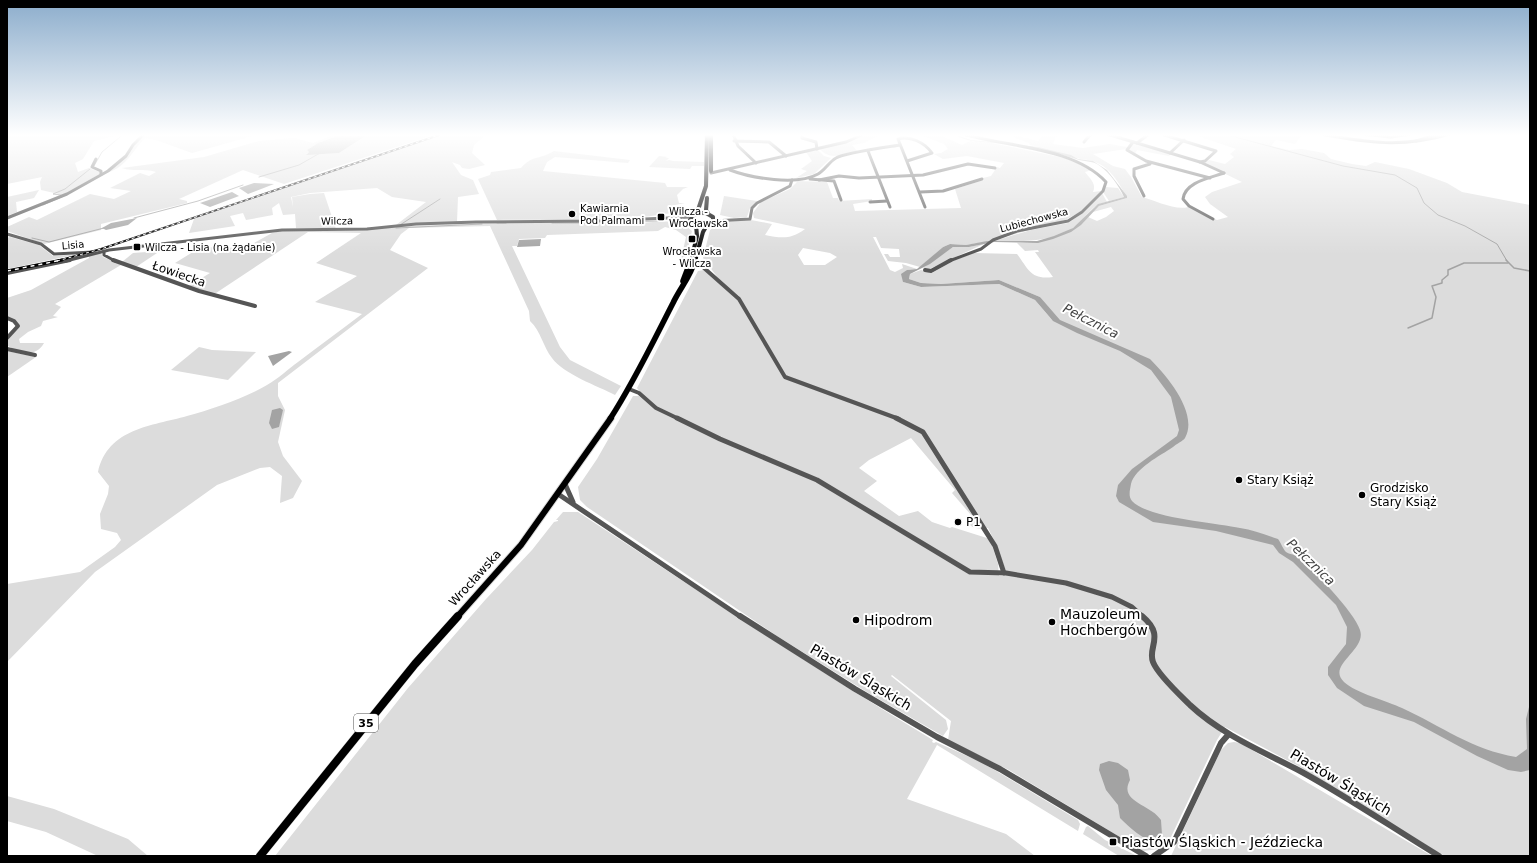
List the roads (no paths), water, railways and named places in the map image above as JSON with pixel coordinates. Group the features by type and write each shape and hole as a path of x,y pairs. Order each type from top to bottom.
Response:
{"main road":[{"path":"706,174 702,202 697,214 691,219 696,225 707,225 713,219 708,214 706,204 711,174"},
{"path":"697,214 708,214"},
{"name":"Wrocławska","path":"677,295 694,251 698,231 696,225"},
{"name":"Wrocławska","path":"260,856 415,664 520,546 598,438 629,389 677,295 697,262 703,232 707,225"}],"street":[{"path":"7,218 67,194 101,174"},
{"path":"739,174 751,177 792,180 817,174"},
{"path":"819,180 825,177 878,177 926,174"},
{"name":"Lubiechowska","path":"925,270 931,271 951,260 1026,228 1068,221 1082,212 1102,191 1106,182 1101,174"},
{"path":"1134,174 1144,196"},
{"path":"1200,174 1210,178"},
{"path":"1213,219 1189,206 1182,199 1187,188 1220,174"},
{"path":"913,176 925,206"},
{"path":"878,177 890,207"},
{"path":"806,178 835,182 840,200"},
{"path":"920,192 943,191 982,179"},
{"path":"713,219 750,219 752,208 757,203 790,186 792,180"},
{"path":"870,202 887,201"},
{"name":"Wilcza","path":"7,273 49,265 104,251 291,230 367,229 416,224 476,222 691,219"},
{"name":"Lisia","path":"7,234 41,244 54,254 96,253"},
{"name":"Łowiecka","path":"104,251 105,256 108,258 166,281 220,298 255,306"},
{"path":"629,389 639,393 656,408 720,439 817,480 964,569 975,573 1004,573 995,546 923,432 899,418 785,377 739,298 726,289 697,262 694,251"},
{"path":"692,271 697,268 704,268"},
{"path":"7,318 14,321 18,326 7,338"},
{"path":"7,350 35,355"},
{"path":"565,484 573,502"},
{"name":"Piastów Śląskich","path":"558,494 573,502 779,642 855,689 936,737 1000,769 1146,856"},
{"name":"Piastów Śląskich","path":"1004,573 1077,584 1113,598 1133,609 1148,622 1154,633 1156,641 1152,661 1157,670 1191,706 1228,735 1303,772 1439,856"},
{"path":"1154,856 1166,850 1174,842 1221,743 1228,735"}],"waterway":[{"path":"61,195 53,194 65,189 83,174"},
{"path":"259,177 268,174"},
{"path":"1391,174 1395,175 1417,188 1424,203 1438,215 1465,226 1497,244 1507,261"},
{"path":"134,218 198,201 243,185"},
{"path":"43,205 64,196"},
{"path":"400,225 440,199"},
{"path":"602,222 658,221"},
{"path":"497,223 506,223"},
{"path":"552,223 586,223"},
{"path":"396,228 482,224"},
{"path":"32,238 49,242 104,228"},
{"path":"1507,261 1514,268 1530,271"},
{"path":"1408,328 1432,318 1436,297 1432,286 1442,283 1442,280 1448,275 1448,270 1464,263 1508,263"}],"railway":[{"path":"57,261 101,249 323,174"},
{"path":"57,261 62,260"},
{"path":"7,271 57,261"}],"place":[{"name":"Kawiarnia Pod Palmami","path":"572,214"},
{"name":"Wilcza - Wrocławska","path":"661,217"},
{"name":"Wrocławska - Wilcza","path":"692,239"},
{"name":"Wilcza - Lisia (na żądanie)","path":"137,247"},
{"name":"Stary Książ","path":"1239,480"},
{"name":"Grodzisko Stary Książ","path":"1362,495"},
{"name":"P1","path":"958,522"},
{"name":"Hipodrom","path":"856,620"},
{"name":"Mauzoleum Hochbergów","path":"1052,622"},
{"name":"Piastów Śląskich - Jeździecka","path":"1113,842"}],"water label":[{"name":"Pełcznica","path":"1091,321"},
{"name":"Pełcznica","path":"1311,562"}]}
